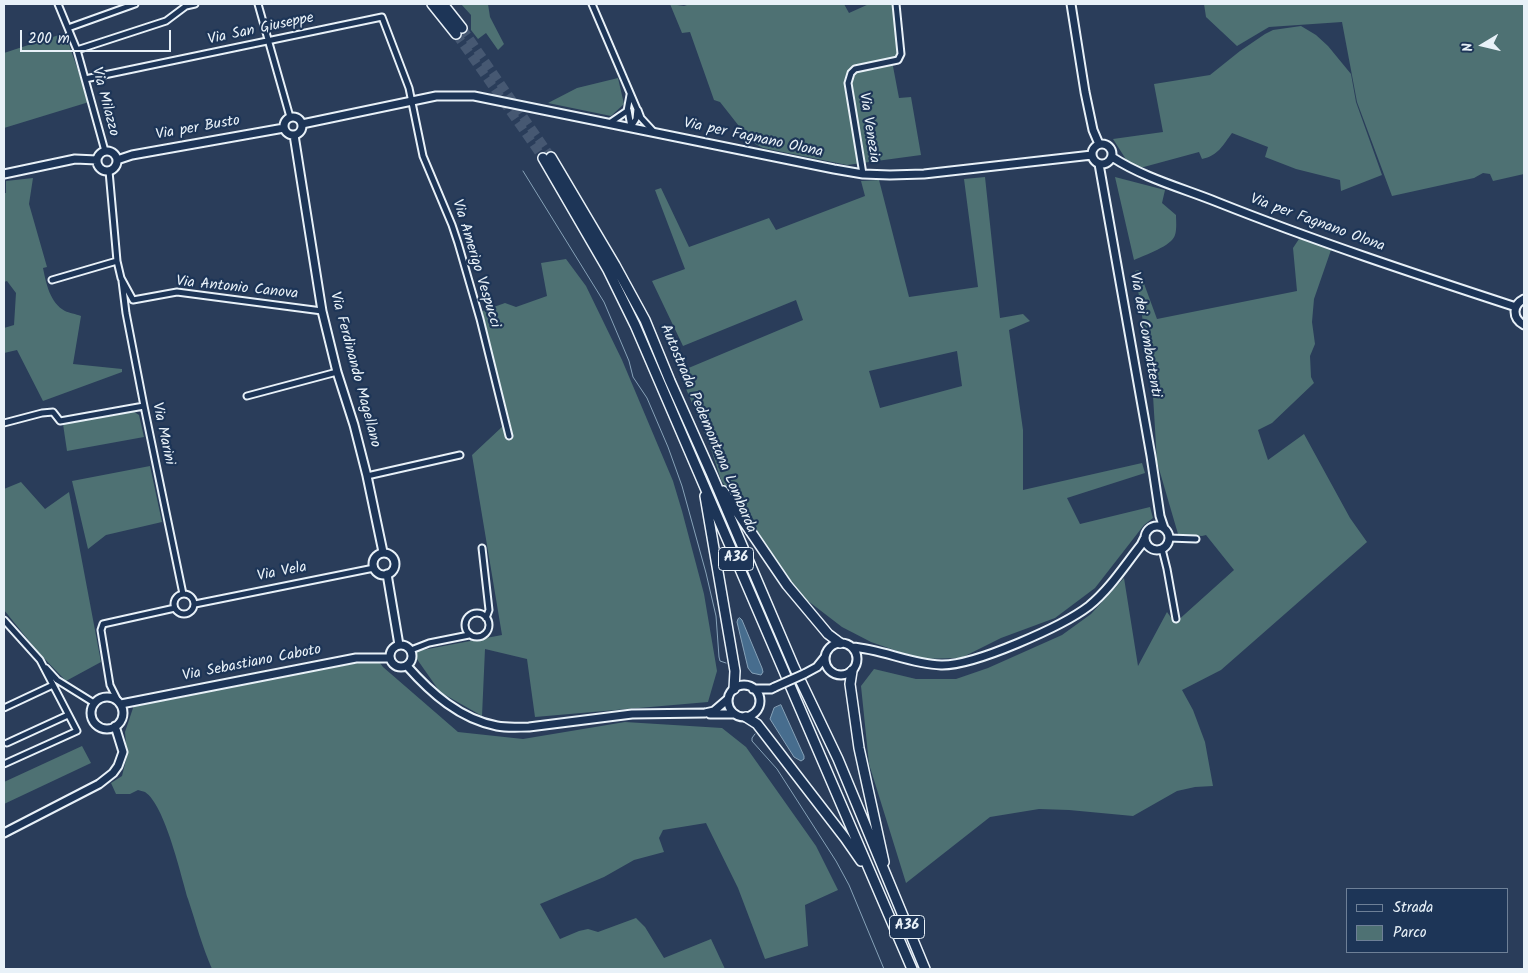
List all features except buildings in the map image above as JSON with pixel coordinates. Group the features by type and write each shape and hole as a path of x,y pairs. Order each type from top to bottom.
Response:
{"highway":[{"path":"432,4 459,31 443,4"},
{"name":"Autostrada Pedemontana Lombarda","path":"912,969 635,325 608,270 547,157 615,265 645,320 794,667 838,759 925,969"},
{"path":"712,475 787,585 828,634 840,643"},
{"path":"702,481 735,670 734,689"},
{"path":"852,671 850,684 859,748 889,884"},
{"path":"746,717 757,724 845,838 873,880"}],"street":[{"name":"Via Milazzo","path":"58,4 77,50 105,152"},
{"path":"68,28 136,4"},
{"path":"77,50 166,22 185,5 195,4"},
{"path":"258,4 290,117"},
{"path":"592,4 637,109 654,132"},
{"name":"Via Venezia","path":"863,174 848,83 851,73 856,69 898,60 901,54 896,4"},
{"path":"1071,4 1085,92 1093,130 1099,144 1094,148 1092,155 1094,161 1099,164 1106,164 1112,157"},
{"name":"Via San Giuseppe","path":"85,79 382,17 409,88 411,102"},
{"path":"629,92 628,110 631,127"},
{"name":"Via per Fagnano Olona","path":"411,102 436,96 474,96 863,174 924,174 1092,155"},
{"path":"302,124 411,102"},
{"name":"Via Amerigo Vespucci","path":"411,102 423,156 452,225 480,318 508,436"},
{"path":"631,127 636,119 637,109"},
{"path":"611,122 628,110"},
{"path":"290,117 298,119 302,124 301,130 294,135 288,134 284,128 284,122 290,117"},
{"name":"Via per Busto","path":"116,160 284,128"},
{"name":"Via Ferdinando Magellano","path":"294,135 322,311 337,372 368,476 383,552 393,556 396,564 393,570 387,574 399,645"},
{"name":"Via per Fagnano Olona","path":"1099,144 1108,146 1112,151 1112,157 1130,169 1247,214 1417,275 1516,307"},
{"path":"105,152 114,154 116,160 114,167 109,170 101,169 97,160 99,155 105,152"},
{"path":"4,174 75,159 97,160"},
{"name":"Via dei Combattenti","path":"1099,164 1159,511 1169,538"},
{"name":"Via Antonio Canova","path":"109,170 117,261 121,278 133,300 177,292 322,311"},
{"path":"52,280 117,261"},
{"name":"Via Marini","path":"121,278 144,406 183,594"},
{"path":"1524,299 1516,307 1517,319 1524,324"},
{"path":"247,396 337,372"},
{"path":"4,423 42,413 53,412 60,421 144,406"},
{"path":"368,476 460,455"},
{"path":"831,671 826,664 826,657 829,648 840,643 878,650 932,665 953,665 971,661 1069,619 1089,606 1104,592 1135,554 1144,539 1146,531 1153,526 1159,511"},
{"path":"1153,526 1164,528"},
{"path":"1144,539 1147,546 1156,551 1166,546 1169,538 1196,539"},
{"path":"482,548 489,610 486,618"},
{"path":"1135,554 1151,549"},
{"path":"1162,549 1176,619"},
{"path":"383,552 375,558 374,568 381,574 387,574"},
{"name":"Via Vela","path":"119,702 110,685 100,630 104,624 175,608 180,613 187,614 195,604 374,568"},
{"path":"175,608 176,599 183,594 192,597 195,604"},
{"path":"472,614 480,614 486,618 489,625 484,635 476,637 469,634 465,628 468,617 472,614"},
{"path":"4,620 57,680 94,703"},
{"path":"411,650 429,643 469,634"},
{"path":"390,658 391,651 399,645 406,646 411,650 412,660 407,666 434,694 455,709 469,717 497,726 529,727 644,713 692,715 705,713 714,711 728,699 734,689 741,686 753,689 773,688 808,673 831,671 841,675 852,671 858,659 867,652 878,650"},
{"path":"852,646 858,659"},
{"path":"808,673 826,657"},
{"name":"Via Sebastiano Caboto","path":"119,702 356,658 390,658 393,664 400,668 407,666"},
{"path":"4,764 76,731 40,660"},
{"path":"4,708 54,685"},
{"path":"705,713 734,714 746,717 754,714 760,703 773,688"},
{"path":"753,689 760,703"},
{"path":"102,697 112,697 119,702 123,709 122,719 116,726 105,729 95,724 91,714 94,703 102,697"},
{"path":"728,699 729,707 734,714"},
{"path":"7,743 68,715"},
{"path":"4,833 99,784 113,773 118,766 123,752 116,726"}],"green space":[{"path":"461,4 488,4 490,17 504,44 498,50 486,33 478,39 471,30 471,15"},
{"path":"670,4 684,6 690,4 844,4 849,13 869,4 892,4 898,58 892,61 899,98 911,97 921,155 847,165 763,148 755,144 720,102 714,100 690,32 682,33"},
{"path":"1204,4 1524,4 1524,174 1493,181 1490,174 1483,173 1474,178 1392,196 1357,102 1342,22 1269,27 1237,46 1206,17"},
{"path":"1301,26 1316,35 1328,46 1351,74 1356,102 1382,175 1341,191 1340,180 1296,169 1265,157 1268,147 1232,133 1223,146 1208,158 1202,159 1199,152 1140,168 1127,161 1113,139 1163,132 1154,84 1210,75 1265,34 1273,30"},
{"path":"65,33 89,102 4,128 4,53"},
{"path":"618,78 624,104 611,116 548,103 577,88"},
{"path":"985,177 1000,318 1023,314 1030,321 1009,330 1023,430 1023,490 1142,463 1145,473 1067,498 1080,524 1150,507 1153,518 1144,525 1095,588 1055,618 1001,638 961,658 920,659 871,642 842,627 795,591 721,480 710,446 679,372 803,320 796,300 683,346 652,281 685,269 655,190 661,188 689,247 769,218 776,230 865,196 861,181 879,180 909,297 978,287 964,179","holes":["957,351 962,386 880,408 869,371"]},
{"path":"1115,177 1165,190 1162,203 1176,215 1175,235 1169,243 1134,260"},
{"path":"33,178 29,204 47,267 43,268 47,286 52,298 60,307 67,312 81,316 73,364 122,369 122,372 43,401 17,350 4,353 4,328 14,325 16,293 7,281 4,282 4,193 6,193 6,181"},
{"path":"1299,239 1307,240 1331,250 1314,299 1312,322 1315,344 1310,356 1311,377 1314,383 1272,423 1258,430 1268,460 1304,434 1350,518 1367,542 1221,670 1182,690 1193,710 1205,742 1213,786 1177,791 1133,816 1039,809 990,817 906,883 869,764 861,686 874,669 916,679 956,679 988,668 1062,635 1091,614 1124,578 1138,666 1167,612 1175,623 1234,570 1206,535 1178,534 1157,462 1152,379 1135,271 1139,270 1157,319 1297,291 1293,248"},
{"path":"566,259 586,286 622,360 673,481 704,594 717,671 708,702 535,717 527,659 485,649 482,716 440,692 412,652 502,635 472,455 503,426 477,313 505,303 516,307 547,296 541,263"},
{"path":"133,411 139,415 144,437 67,451 63,424"},
{"path":"150,466 162,522 106,535 88,549 72,481"},
{"path":"21,482 45,509 69,492 101,662 66,681 38,652 4,610 4,489"},
{"path":"377,659 383,667 458,732 523,739 625,722 722,728 746,747 816,846 838,890 805,905 808,946 765,959 738,888 706,823 663,830 659,838 664,852 634,860 604,877 540,904 560,939 588,929 598,932 636,918 645,927 664,958 711,939 725,969 212,969 199,934 166,826 159,811 145,792 138,790 130,794 116,794 111,783 122,776 127,756 125,732 134,705"},
{"path":"82,746 91,763 4,804 4,782"}],"water":[{"path":"740,618 762,668 763,672 761,675 752,673 748,668 737,622"},
{"path":"781,705 804,756 804,759 801,761 794,757 770,719 774,708"}],"waterway":[{"path":"523,171 604,302 629,361 633,377 647,398 668,447 682,486 706,573 716,616 720,661 726,663"},
{"path":"755,734 752,741 777,769 836,861 849,885 884,969"}],"tunnel":[{"path":"462,28 551,157"},
{"path":"456,34 543,158"}]}
